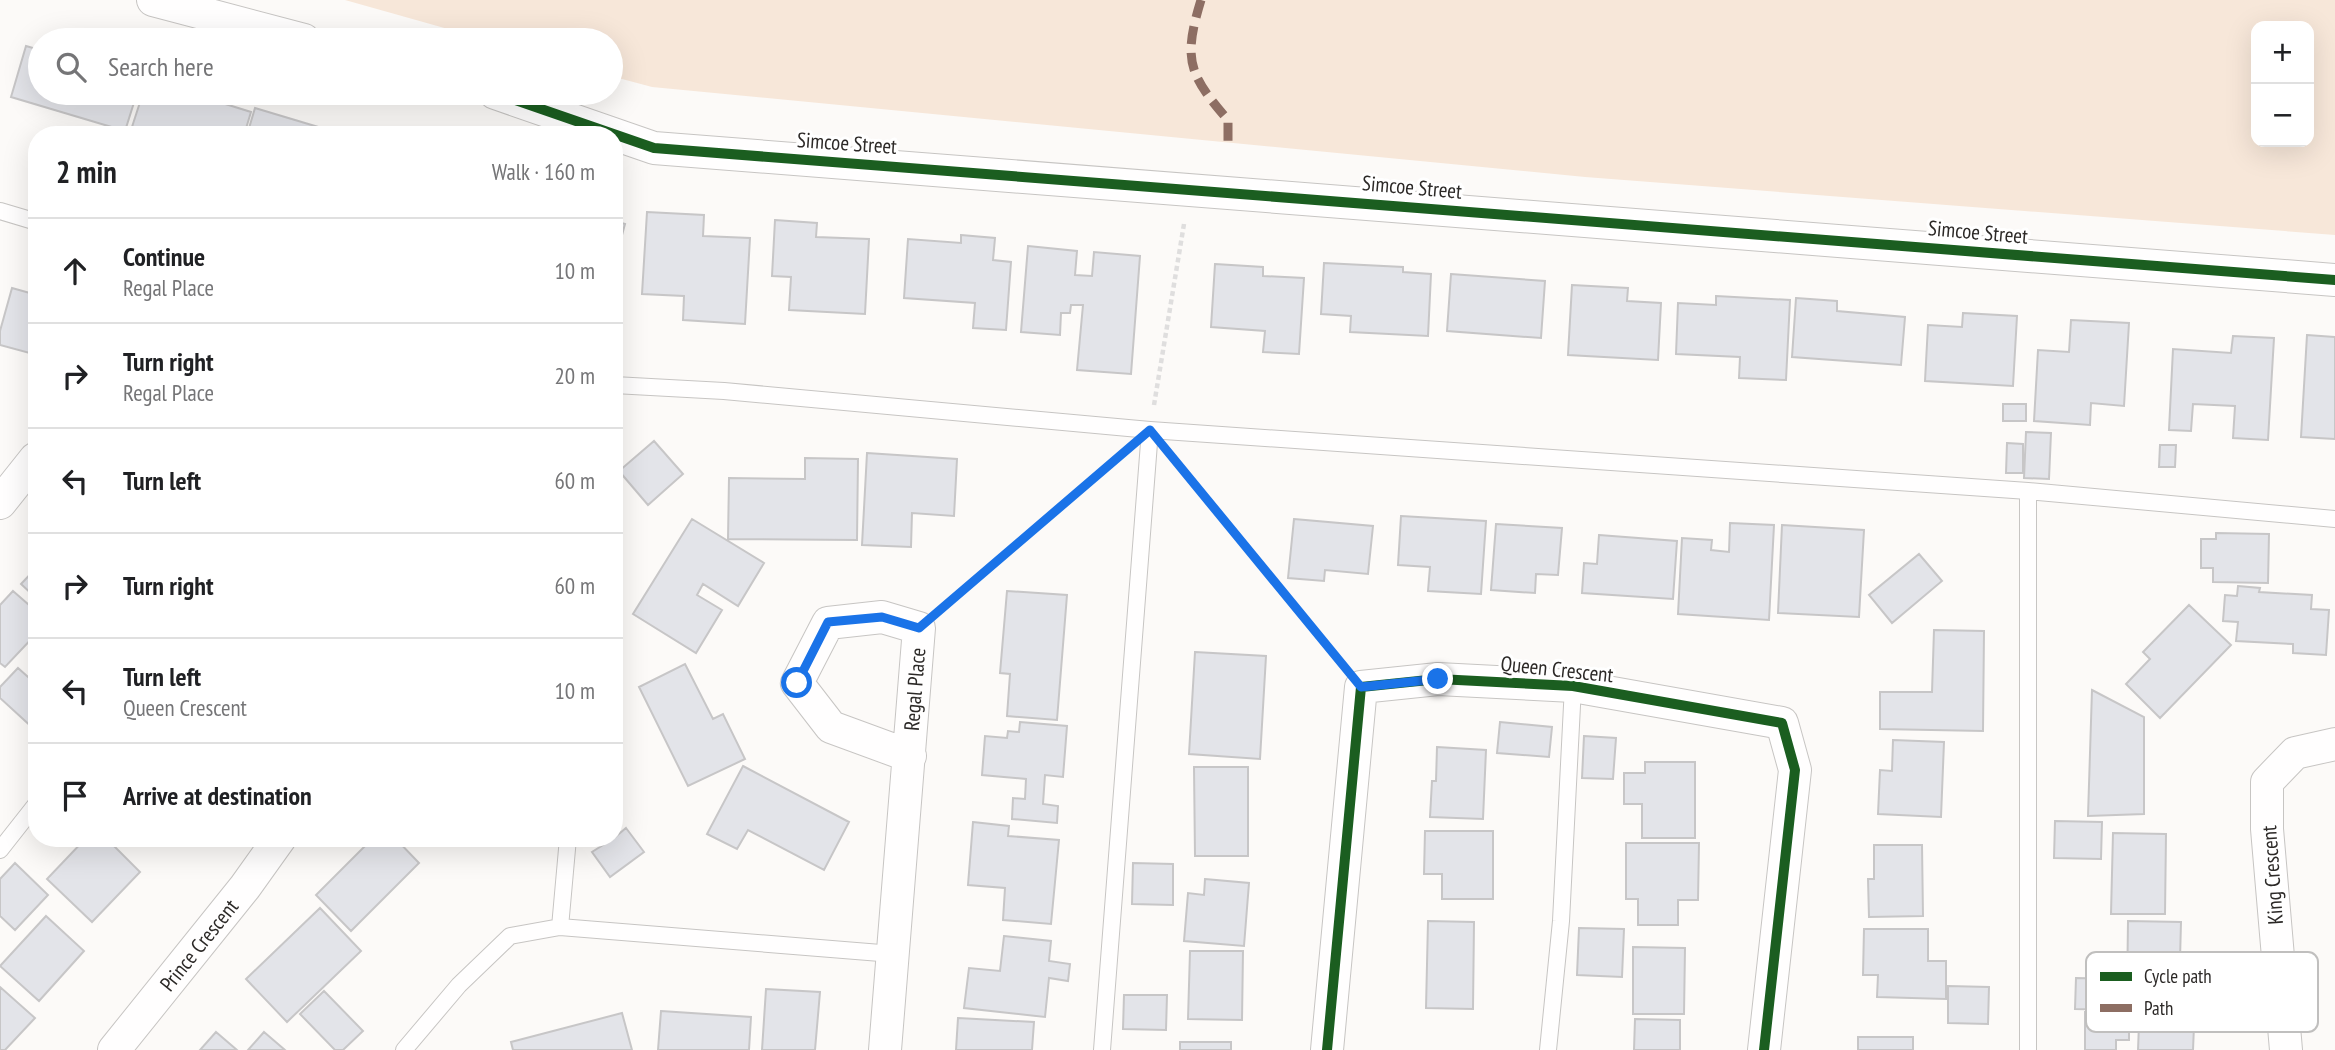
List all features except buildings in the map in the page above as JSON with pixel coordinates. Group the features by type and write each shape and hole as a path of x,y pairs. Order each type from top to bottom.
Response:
{"street":[{"path":"153,0 259,28"},
{"name":"Simcoe Street","path":"530,105 590,126"},
{"name":"Simcoe Street","path":"623,137 654,148 2335,280"},
{"path":"0,503 28,468"},
{"name":"Regal Place","path":"885,1050 910,756 919,628 882,617 828,622 797,683 831,727 910,756"},
{"name":"Queen Crescent","path":"1361,687 1438,679 1573,687 1782,723 1795,770 1764,1050"},
{"path":"1327,1050 1361,687"},
{"name":"King Crescent","path":"2278,952 2267,829 2267,782 2295,753 2335,744"},
{"name":"Prince Crescent","path":"114,1050 245,887 274,847"},
{"name":"King Crescent","path":"2284,1032 2286,1050"}],"lane":[{"path":"0,211 28,219"},
{"path":"623,385 724,391 1150,430 2028,491 2335,519"},
{"path":"1101,1050 1150,430"},
{"path":"2028,491 2028,1050"},
{"path":"1548,1050 1561,921 1573,687"},
{"path":"0,850 28,814"},
{"path":"560,926 567,847"},
{"path":"404,1050 459,985 510,936 560,926 894,954"}],"path":[{"path":"919,628 1150,430 1190,188"},
{"path":"1150,430 1361,687"}],"shaded area":[{"path":"345,0 2335,0 2335,235 1585,177 652,87 623,79 623,28 444,28"}],"marked path":[{"path":"1201,0 1192,37 1193,65 1204,90 1228,120 1228,142"}],"cycle path":[{"path":"530,105 590,126"},
{"path":"623,137 654,148 2335,280"},
{"path":"1327,1050 1361,687 1438,679 1573,686 1782,723 1795,770 1764,1050"}],"route":[{"path":"797,683 828,622 882,617 919,628 1150,430 1361,687 1438,679"}]}
